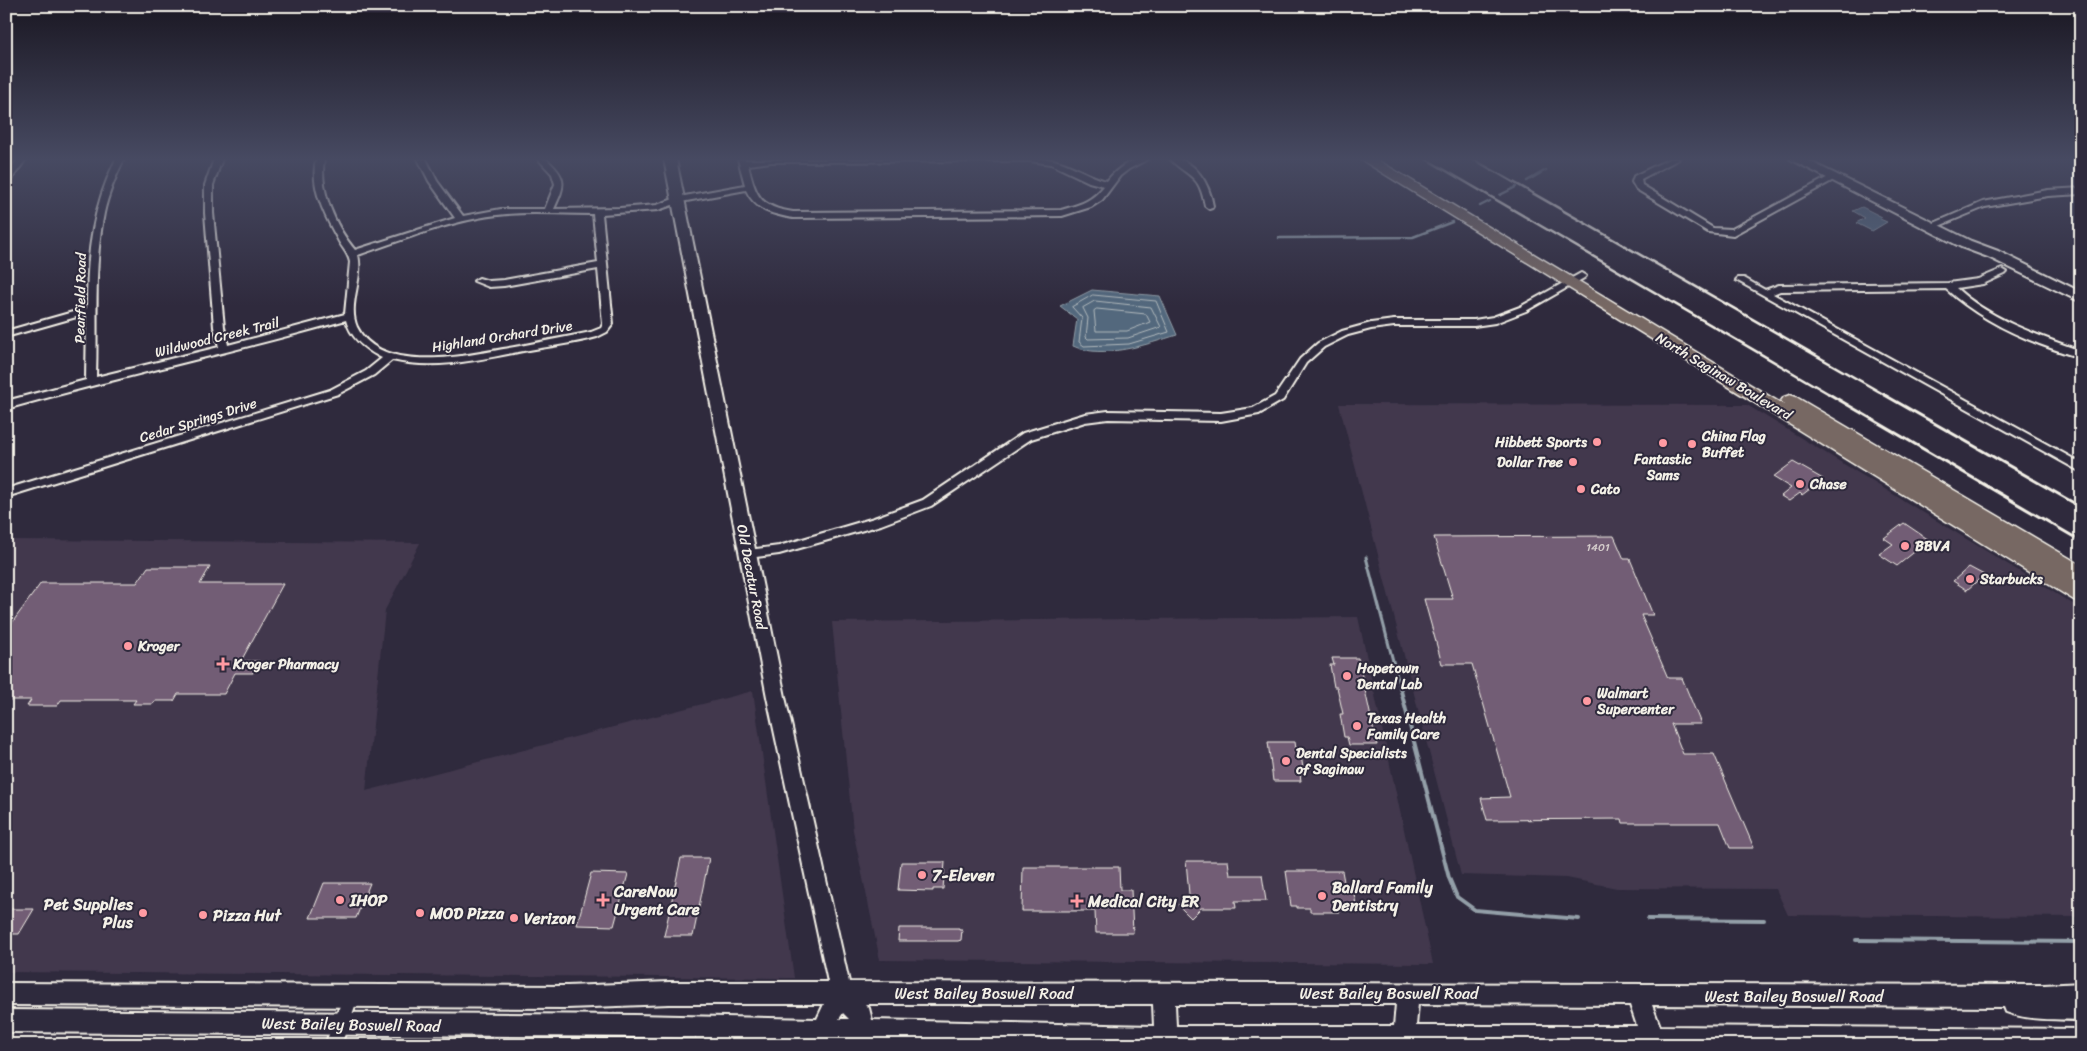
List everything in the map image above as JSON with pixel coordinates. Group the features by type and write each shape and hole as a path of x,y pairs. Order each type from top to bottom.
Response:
{"main road":[{"name":"North Saginaw Boulevard","path":"1452,208 2081,575"},
{"name":"North Saginaw Boulevard","path":"1463,208 2081,594"},
{"path":"1896,208 1966,244 1993,254 2081,298"},
{"path":"1966,244 1971,253 2002,272 2081,308"},
{"path":"2002,272 2024,271"},
{"name":"Old Decatur Road","path":"748,554 776,697 841,994 861,1016 862,1038"},
{"name":"West Bailey Boswell Road","path":"16,994 567,997 669,993 1408,993 1963,996 2081,994"},
{"path":"1163,993 1166,1037"},
{"path":"1404,1037 1408,993"},
{"path":"826,1038 828,1018 841,994"},
{"path":"1638,994 1654,1042"},
{"name":"West Bailey Boswell Road","path":"1963,996 2039,1008 2081,1009"},
{"name":"West Bailey Boswell Road","path":"7,1023 662,1027 826,1038 1404,1037 1654,1042 2081,1040"},
{"name":"West Bailey Boswell Road","path":"1986,1039 2051,1029 2081,1029"}],"street":[{"name":"Pearfield Road","path":"91,382 94,250 100,208"},
{"path":"209,208 219,327 224,350"},
{"path":"327,208 342,240 353,254 460,219 500,212 597,212 648,208"},
{"path":"452,208 460,219"},
{"path":"548,212 550,208"},
{"name":"Old Decatur Road","path":"680,208 748,554"},
{"path":"764,208 780,214 793,215 1038,214 1062,213 1078,208"},
{"path":"1674,208 1711,230 1721,232 1733,232 1777,208"},
{"path":"1931,226 1975,208"},
{"path":"479,281 489,284 504,283 602,265 597,212"},
{"name":"Highland Orchard Drive","path":"353,254 356,270 350,302 350,316 354,329 361,340 390,357 429,362 457,360 594,335 604,330 608,324 602,265"},
{"path":"1765,293 1779,288 1948,286 1980,282 2002,272"},
{"path":"748,554 779,550 815,540 877,522 926,503 966,479 1020,440 1054,427 1086,418 1108,416 1221,417 1255,411 1279,398 1304,361 1321,345 1345,333 1371,326 1394,323 1474,324 1495,320 1523,309 1575,279"},
{"path":"1741,280 2081,468"},
{"path":"1948,286 1982,312 2035,338 2081,355"},
{"path":"6,334 92,310"},
{"name":"Wildwood Creek Trail","path":"6,405 350,316"},
{"name":"Cedar Springs Drive","path":"6,493 334,392 370,372 390,357"},
{"path":"7,1023 16,994"},
{"path":"333,1045 351,995"}],"shaded area":[{"path":"1339,404 1747,405 2081,609 2081,917 1788,915 1776,889 1617,888 1567,878 1461,875"},
{"path":"6,540 420,543 385,610 366,791 753,691 794,978 6,972"},
{"path":"1358,617 1433,964 880,960 853,830 832,622"}],"water":[{"path":"1864,208 1882,217 1880,219 1887,222 1872,231 1856,223 1865,218 1853,211"},
{"path":"1092,290 1160,296 1177,335 1139,346 1111,351 1085,350 1073,346 1077,319 1060,306"}],"building":[{"name":"Chase","path":"1793,462 1823,479 1802,495 1800,493 1789,501 1781,496 1791,488 1773,477"},
{"name":"BBVA","path":"1904,523 1929,540 1897,566 1879,554 1893,544 1884,538"},
{"name":"Walmart Supercenter","path":"1614,536 1624,559 1630,559 1653,615 1641,615 1668,678 1682,678 1701,724 1671,724 1683,754 1714,754 1754,848 1730,848 1720,823 1623,823 1622,819 1487,820 1481,798 1510,797 1472,664 1442,664 1424,599 1453,599 1434,537"},
{"name":"Kroger","path":"148,567 210,567 200,584 283,584 241,661 259,661 253,673 235,673 224,694 178,694 174,701 155,701 153,704 133,704 136,700 61,700 57,706 27,706 31,700 6,700 6,631 41,583 137,583"},
{"name":"Starbucks","path":"1969,567 1984,575 1967,590 1953,581"},
{"path":"1332,658 1358,658 1377,745 1349,745 1347,737 1344,737 1340,714 1343,714 1337,687 1334,687 1330,665 1334,665"},
{"name":"Dental Specialists of Saginaw","path":"1268,742 1295,742 1296,749 1300,749 1304,774 1300,774 1301,781 1273,781"},
{"path":"681,858 709,858 693,936 664,936"},
{"path":"1186,861 1228,861 1230,875 1262,875 1266,901 1235,901 1236,908 1201,908 1191,918 1178,905 1189,894"},
{"name":"7-Eleven","path":"901,862 945,862 943,889 933,889 933,891 898,890"},
{"name":"Medical City ER","path":"1023,867 1119,867 1120,890 1131,890 1133,933 1096,933 1095,911 1022,911"},
{"name":"Ballard Family Dentistry","path":"1286,871 1342,871 1345,887 1353,887 1356,905 1350,905 1351,908 1338,908 1339,912 1310,912 1310,908 1291,906"},
{"name":"CareNow Urgent Care","path":"591,873 628,874 614,926 577,925"},
{"name":"IHOP","path":"324,883 370,883 356,918 310,918"},
{"path":"6,909 34,909 19,934 6,934"},
{"path":"899,928 959,928 959,930 962,930 961,940 898,941"}],"waterway":[{"path":"1279,238 1413,237 1452,222"},
{"path":"1366,557 1400,688"},
{"path":"1400,687 1449,878 1457,897 1475,910 1579,919"},
{"path":"1648,919 1764,920"},
{"path":"1856,940 2081,942"}],"railway":[{"path":"1510,208 1831,395"},
{"path":"1559,208 1885,395"},
{"path":"1829,394 2081,541"},
{"path":"1883,394 2081,507"}],"place":[{"name":"Hibbett Sports","path":"1597,442"},
{"name":"Fantastic Sams","path":"1663,443"},
{"name":"China Flag Buffet","path":"1692,444"},
{"name":"Dollar Tree","path":"1573,462"},
{"name":"Chase","path":"1800,484"},
{"name":"Cato","path":"1581,489"},
{"name":"BBVA","path":"1905,546"},
{"name":"Starbucks","path":"1970,579"},
{"name":"Kroger","path":"128,646"},
{"name":"Kroger Pharmacy","path":"223,664"},
{"name":"Hopetown Dental Lab","path":"1347,676"},
{"name":"Walmart Supercenter","path":"1587,701"},
{"name":"Texas Health Family Care","path":"1357,726"},
{"name":"Dental Specialists of Saginaw","path":"1286,761"},
{"name":"7-Eleven","path":"922,875"},
{"name":"Ballard Family Dentistry","path":"1322,896"},
{"name":"IHOP","path":"340,900"},
{"name":"CareNow Urgent Care","path":"603,900"},
{"name":"Medical City ER","path":"1077,901"},
{"name":"Pet Supplies Plus","path":"143,913"},
{"name":"MOD Pizza","path":"420,913"},
{"name":"Pizza Hut","path":"203,915"},
{"name":"Verizon","path":"514,918"}]}
